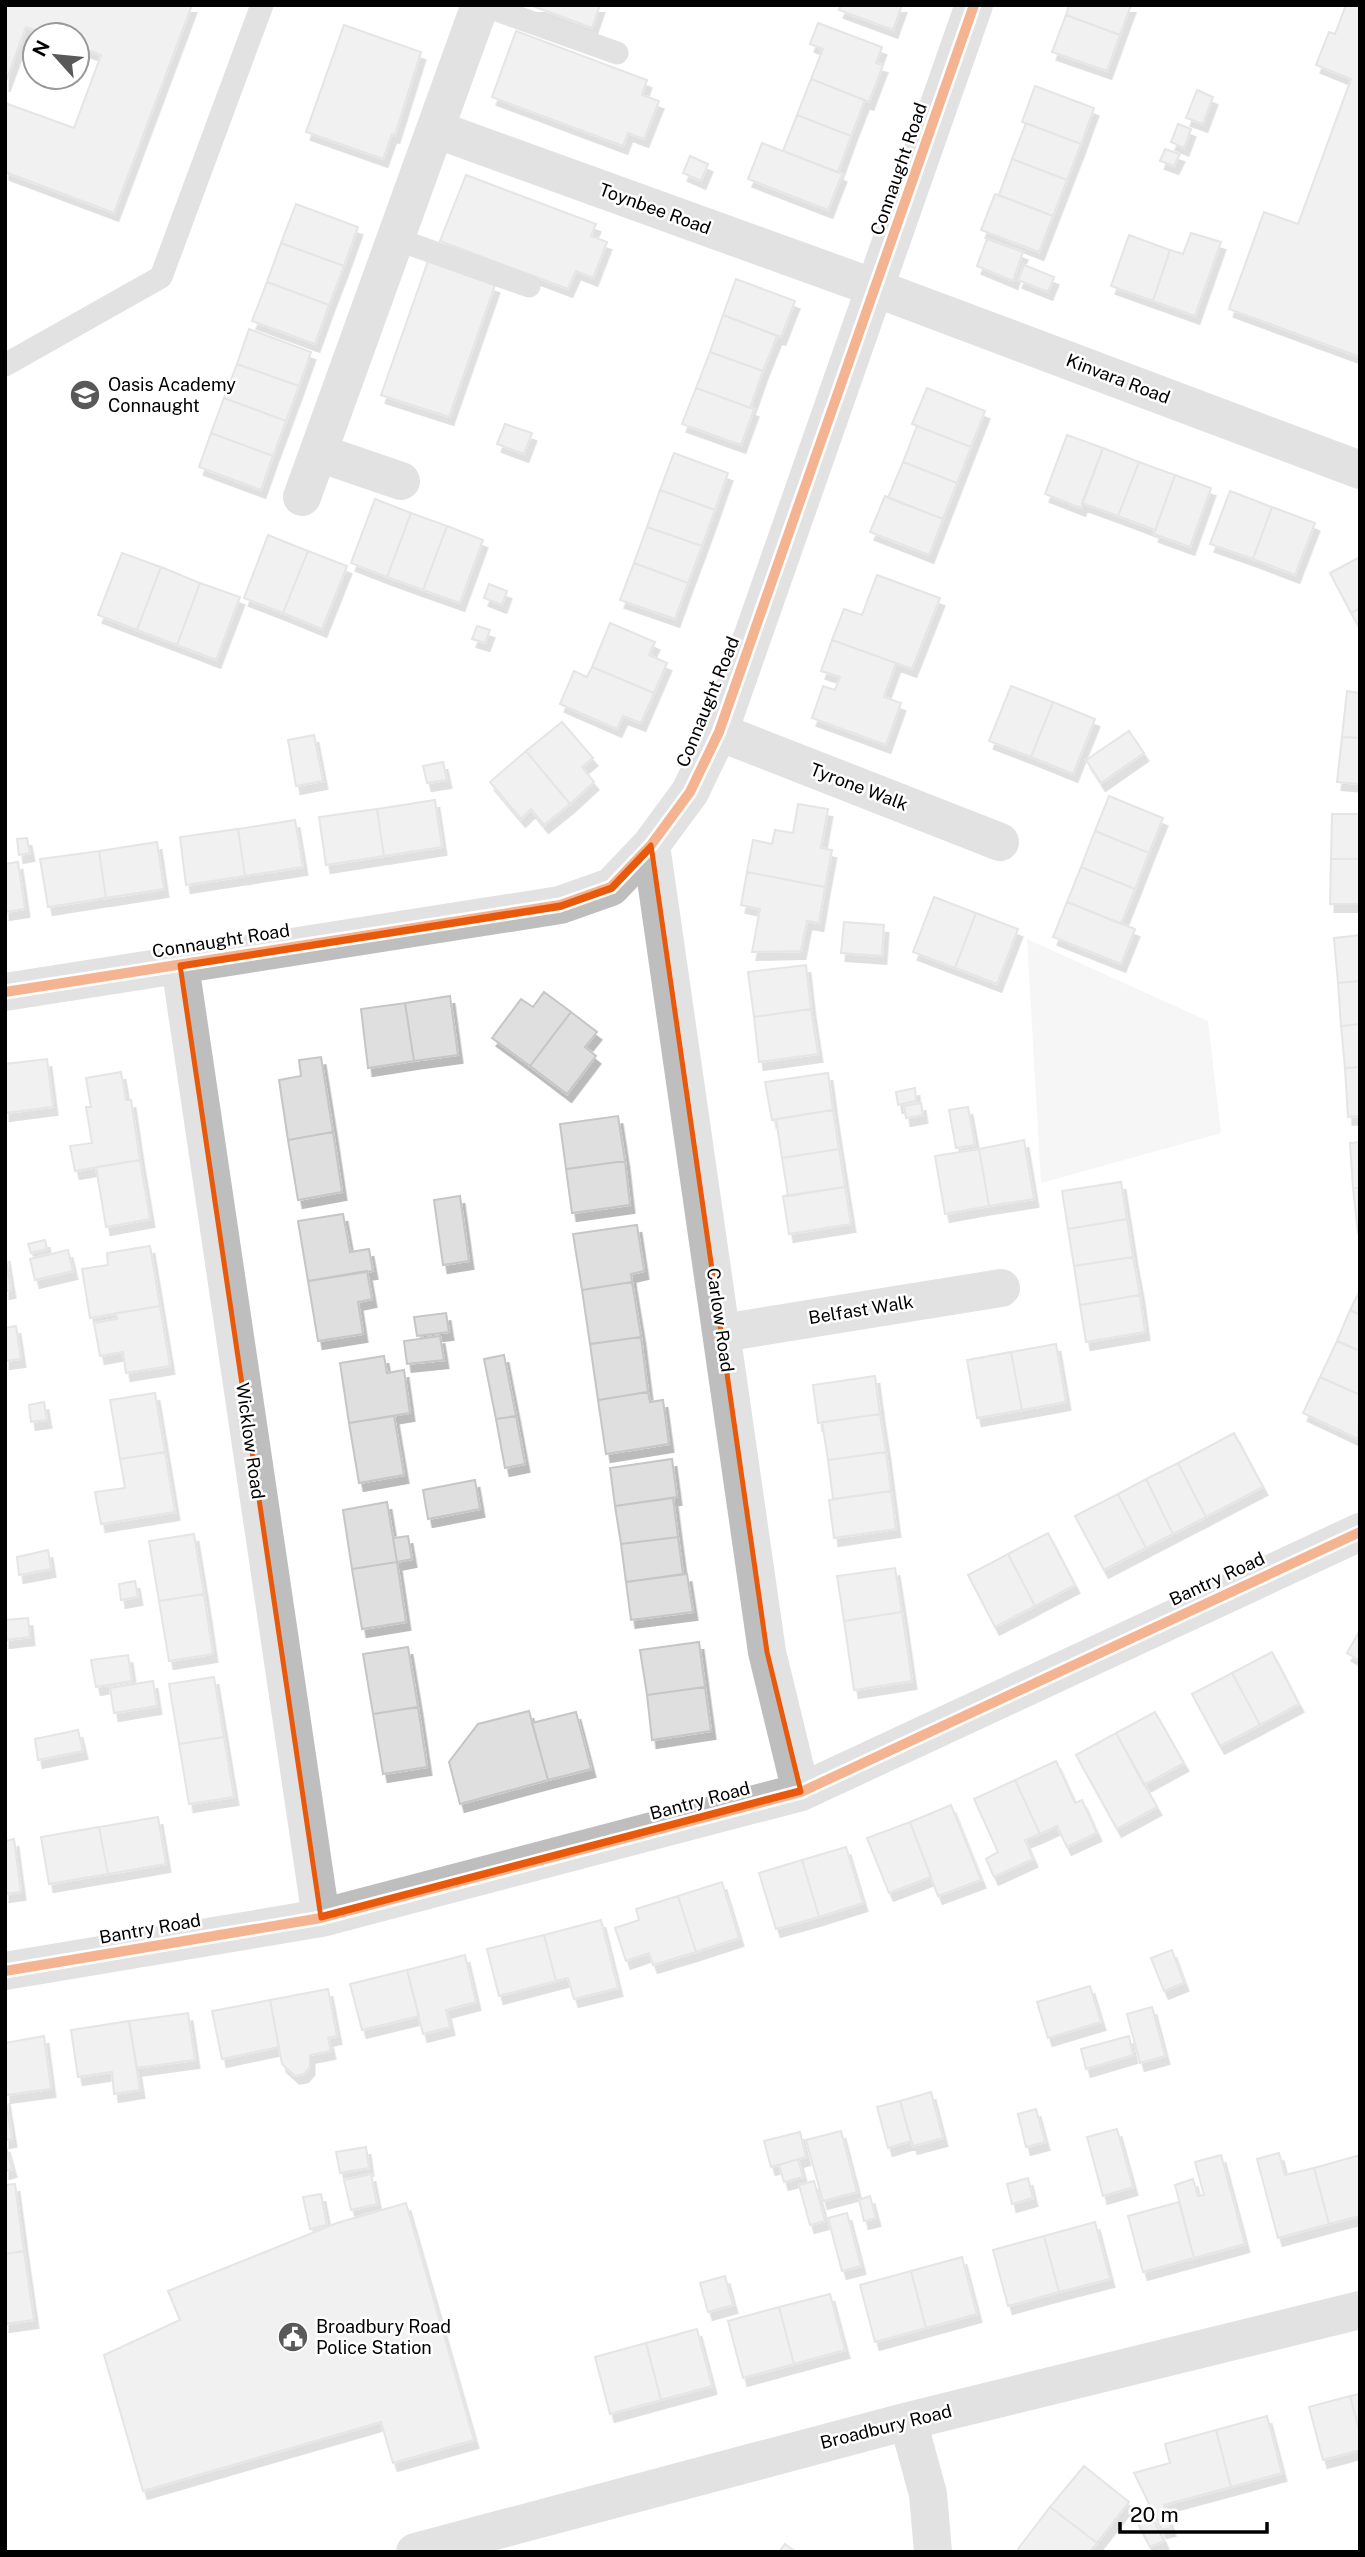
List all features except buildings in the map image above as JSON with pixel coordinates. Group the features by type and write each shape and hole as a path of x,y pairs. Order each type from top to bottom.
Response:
{"street":[{"path":"302,497 482,5"},
{"name":"Connaught Road","path":"5,992 560,905 611,887 651,845 690,792 719,732 974,5"},
{"name":"Toynbee Road","path":"435,129 876,288"},
{"name":"Kinvara Road","path":"876,288 1360,470"},
{"path":"319,453 401,481"},
{"name":"Tyrone Walk","path":"719,732 1000,842"},
{"name":"Carlow Road","path":"651,845 767,1652 801,1792"},
{"name":"Wicklow Road","path":"180,965 321,1918"},
{"name":"Belfast Walk","path":"722,1333 1001,1288"},
{"name":"Bantry Road","path":"5,1971 321,1918 801,1792 1360,1532"},
{"name":"Broadbury Road","path":"415,2552 908,2421 1360,2310"},
{"path":"908,2421 928,2494 933,2552"}],"lane":[{"path":"5,365 161,276 262,5"},
{"path":"482,5 617,53"},
{"path":"396,239 529,286"}],"highlighted area":[{"path":"651,845 767,1652 801,1792 321,1918 180,965 560,905 611,887"}],"shaded area":[{"path":"1027,939 1208,1021 1221,1133 1041,1183"}],"cycle path":[{"path":"5,992 560,905 611,887 651,845 690,792 719,732 974,5"},
{"path":"5,1971 321,1918 801,1792 1360,1532"}],"place":[{"name":"Oasis Academy Connaught","path":"85,395"},
{"name":"Broadbury Road Police Station","path":"293,2337"}]}
